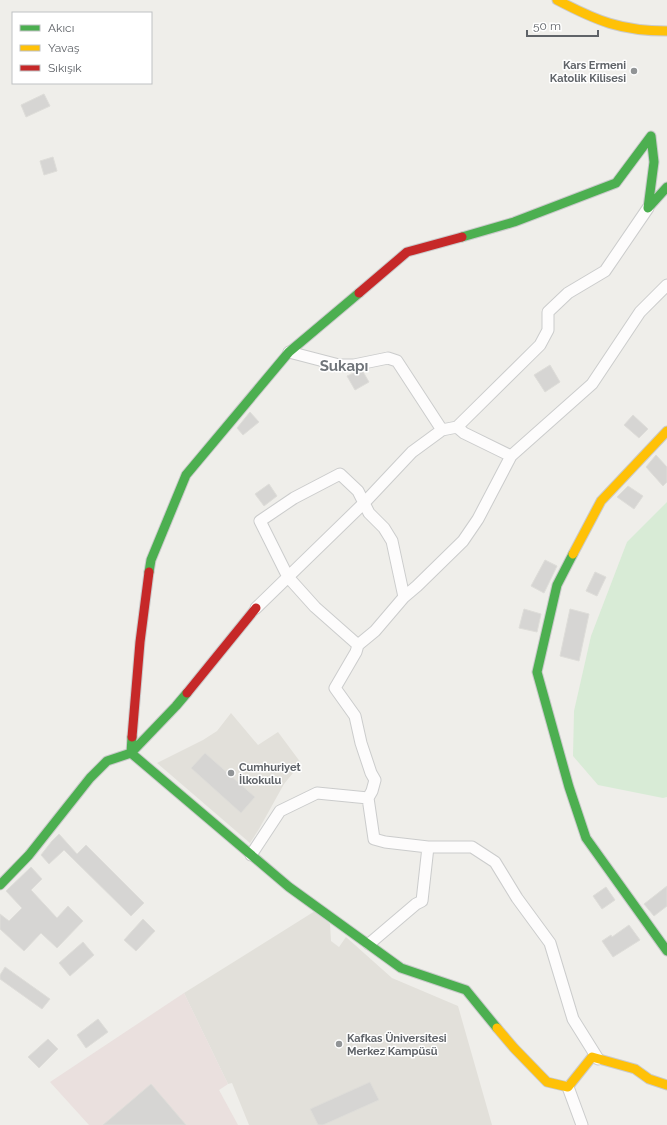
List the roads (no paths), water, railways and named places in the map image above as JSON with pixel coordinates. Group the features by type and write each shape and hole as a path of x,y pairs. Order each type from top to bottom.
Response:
{"street":[{"path":"557,0 592,18 620,28 636,31 667,31"},
{"path":"131,753 140,642 152,560 186,475 289,352 407,252 514,222 616,183 651,136 654,162 648,208"},
{"path":"0,885 29,855 90,778 107,761 131,753 176,706 256,608 364,503 412,452 442,430 457,427 540,344 548,330 548,312 568,293 605,271 648,208 667,187"},
{"path":"598,1059 573,1019 550,943 517,898 495,862 472,847 428,847 385,842 374,838 368,798 375,780 371,773 361,743 355,716 335,688 356,652 358,645 375,631 404,597 463,541 478,519 511,456 592,384 640,312 667,285"},
{"path":"289,352 339,365 354,366 388,358 397,361 442,430"},
{"path":"457,427 464,433 511,456"},
{"path":"667,431 601,501 557,584 537,672 569,787 586,838 667,950"},
{"path":"358,645 315,607 288,577 260,521 294,498 340,474 358,491 369,513 384,528 392,541 404,597"},
{"path":"131,753 289,887 401,968 466,990 514,1048 547,1082 568,1087"},
{"path":"251,855 280,811 317,793 368,798"},
{"path":"368,944 416,904 422,901 428,847"},
{"path":"568,1087 592,1057 635,1069 649,1079 667,1085"},
{"path":"568,1087 582,1125"}],"place":[{"name":"Kars Ermeni Katolik Kilisesi","path":"634,71"},
{"name":"Cumhuriyet İlkokulu","path":"231,773"},
{"name":"Kafkas Üniversitesi Merkez Kampüsü","path":"339,1044"}],"district":[{"name":"Sukapı","path":"344,366"}]}
